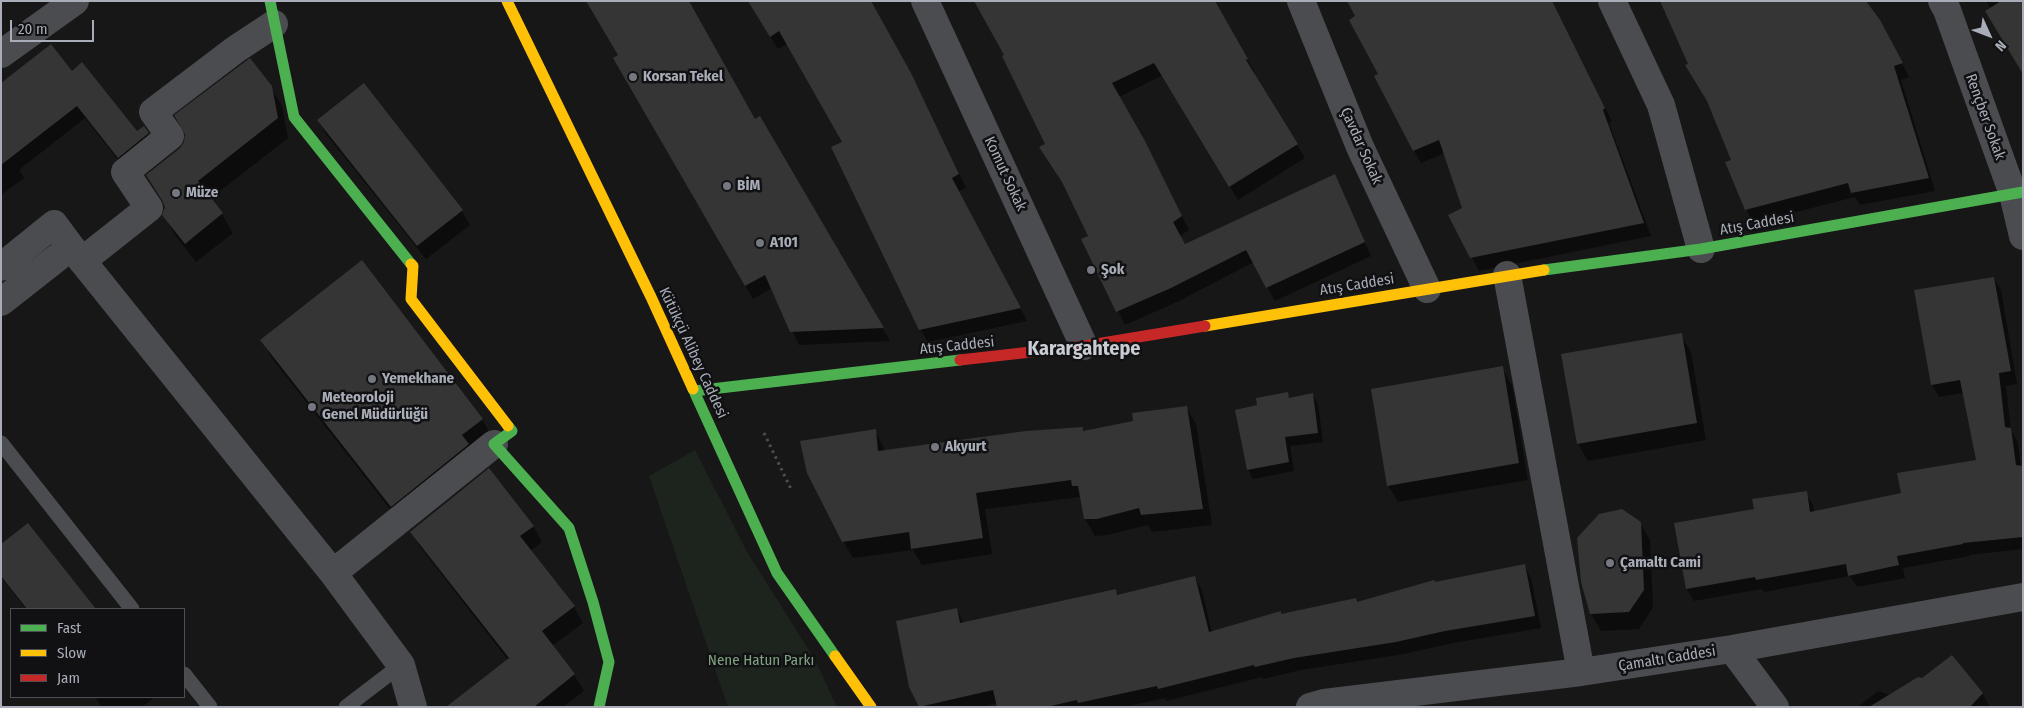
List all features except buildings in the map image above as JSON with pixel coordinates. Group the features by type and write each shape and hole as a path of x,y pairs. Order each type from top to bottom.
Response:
{"street":[{"name":"Kütükçü Alibey Caddesi","path":"506,1 651,297 778,573 870,707"},
{"name":"Komut Sokak","path":"926,1 1084,346"},
{"name":"Çavdar Sokak","path":"1301,1 1360,146 1427,289"},
{"path":"1612,1 1661,105 1701,249"},
{"name":"Rençber Sokak","path":"1942,1 2018,193 2023,236"},
{"path":"1,54 59,6"},
{"path":"1,302 149,208 125,172 170,136 154,112 236,49 272,12"},
{"path":"272,12 294,117 414,266 411,299 512,431 333,573"},
{"name":"Atış Caddesi","path":"694,391 1084,346 1507,275 1701,249 2018,193"},
{"path":"1,267 54,224 76,254 333,573 400,665 413,707"},
{"path":"1507,275 1580,672"},
{"path":"494,444 568,528 593,602 609,662 599,707"},
{"name":"Çamaltı Caddesi","path":"1310,707 1324,703 1580,672 1732,649 2023,597"},
{"path":"1732,649 1775,707"}],"lane":[{"path":"1,442 131,608"},
{"path":"346,707 400,665"},
{"path":"185,675 210,707"}],"path":[{"path":"764,433 791,489"}],"green space":[{"name":"Nene Hatun Parkı","path":"695,450 746,550 815,660 837,707 728,707 649,476"}],"traffic: fast":[{"path":"270,1 294,117 411,264"},
{"path":"1544,270 1701,249 2023,192"},
{"path":"694,391 960,360"},
{"path":"693,389 777,573 835,656"},
{"path":"508,426 512,431 494,444 569,528 593,602 609,662 599,707"}],"traffic: slow":[{"path":"507,1 651,297 693,389"},
{"path":"411,264 413,266 411,299 508,426"},
{"path":"1205,326 1544,270"},
{"path":"835,656 871,707"}],"traffic: jam":[{"path":"960,360 1084,346 1205,326"}],"place":[{"name":"Korsan Tekel","path":"633,77"},
{"name":"BİM","path":"727,186"},
{"name":"Müze","path":"176,193"},
{"name":"A101","path":"760,243"},
{"name":"Şok","path":"1091,270"},
{"name":"Yemekhane","path":"372,379"},
{"name":"Meteoroloji Genel Müdürlüğü","path":"312,407"},
{"name":"Akyurt","path":"935,447"},
{"name":"Çamaltı Cami","path":"1610,563"}],"district":[{"name":"Karargahtepe","path":"1084,349"}]}
